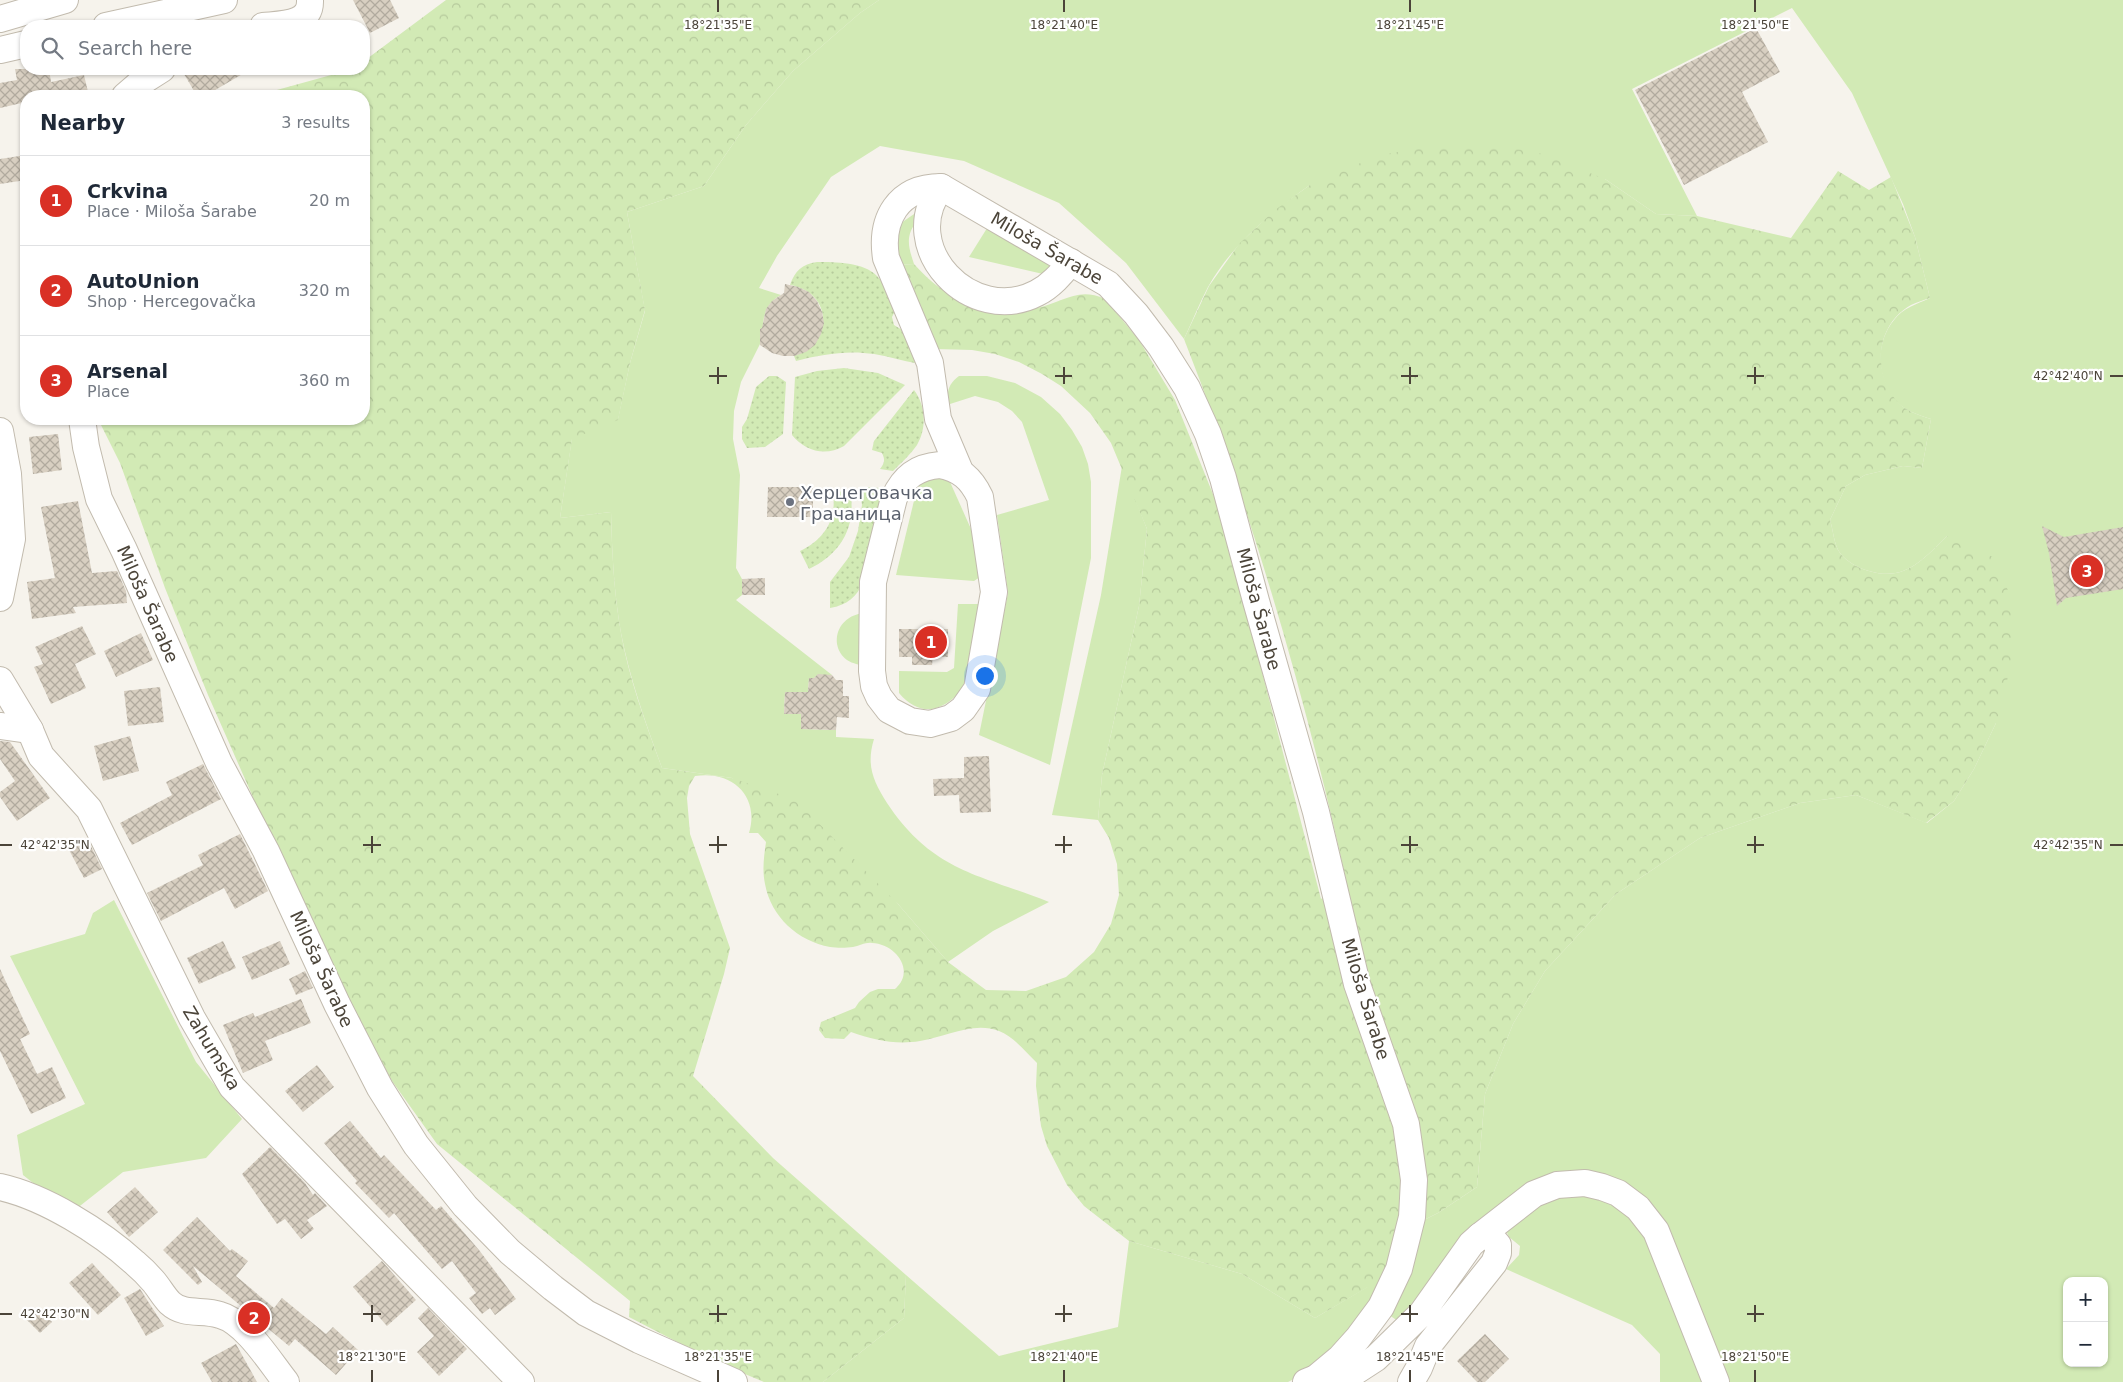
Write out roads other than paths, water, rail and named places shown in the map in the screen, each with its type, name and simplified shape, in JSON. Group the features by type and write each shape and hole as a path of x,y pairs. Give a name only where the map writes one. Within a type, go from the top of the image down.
{"street":[{"path":"0,19 65,0"},
{"path":"133,20 224,0"},
{"path":"299,20 305,16 310,6 310,0"},
{"path":"0,50 20,45"},
{"path":"132,90 153,75"},
{"path":"941,187 933,197 928,221 931,248 943,272 968,293 995,301 1023,298 1047,287 1071,262"},
{"path":"938,419 915,470 900,485 894,498 873,582 872,671 874,686 879,697 889,710 910,722 930,724 951,718 963,709 977,689 994,592 980,497 974,485 960,471 938,419 930,363 886,258 884,238 890,215 906,197 922,189 941,187"},
{"name":"Miloša Šarabe","path":"941,187 1108,284 1136,314 1161,347 1187,388 1208,434 1224,478 1256,601 1316,812 1357,984 1406,1124 1414,1180 1412,1217 1398,1270 1381,1307 1340,1358 1311,1380"},
{"name":"Miloša Šarabe","path":"83,425 86,447 99,499 124,550 219,763 266,851 337,1004 380,1088 416,1145 465,1206 510,1252 586,1313 639,1340 734,1382"},
{"path":"0,431 8,474 12,539 0,598"},
{"path":"915,470 940,465 960,471"},
{"name":"Zahumska","path":"0,680 30,730 41,756 89,808 192,1018 232,1088 521,1382"},
{"path":"0,726 30,730"},
{"path":"1311,1380 1336,1378 1356,1371 1376,1358 1422,1313 1471,1244 1534,1194 1557,1185 1585,1183 1618,1193 1638,1208 1656,1231 1716,1382"},
{"path":"0,1187 37,1199 94,1230 153,1280 170,1303 187,1312 200,1311 222,1315 241,1328 286,1382"},
{"path":"1411,1382 1420,1368 1428,1346 1494,1263 1498,1253 1498,1244 1491,1237 1480,1236"}],"place":[{"name":"Херцеговачка Грачаница","path":"790,502"},
{"name":"Arsenal","path":"2087,571"},
{"name":"Crkvina","path":"931,642"},
{"name":"AutoUnion","path":"254,1318"}]}
